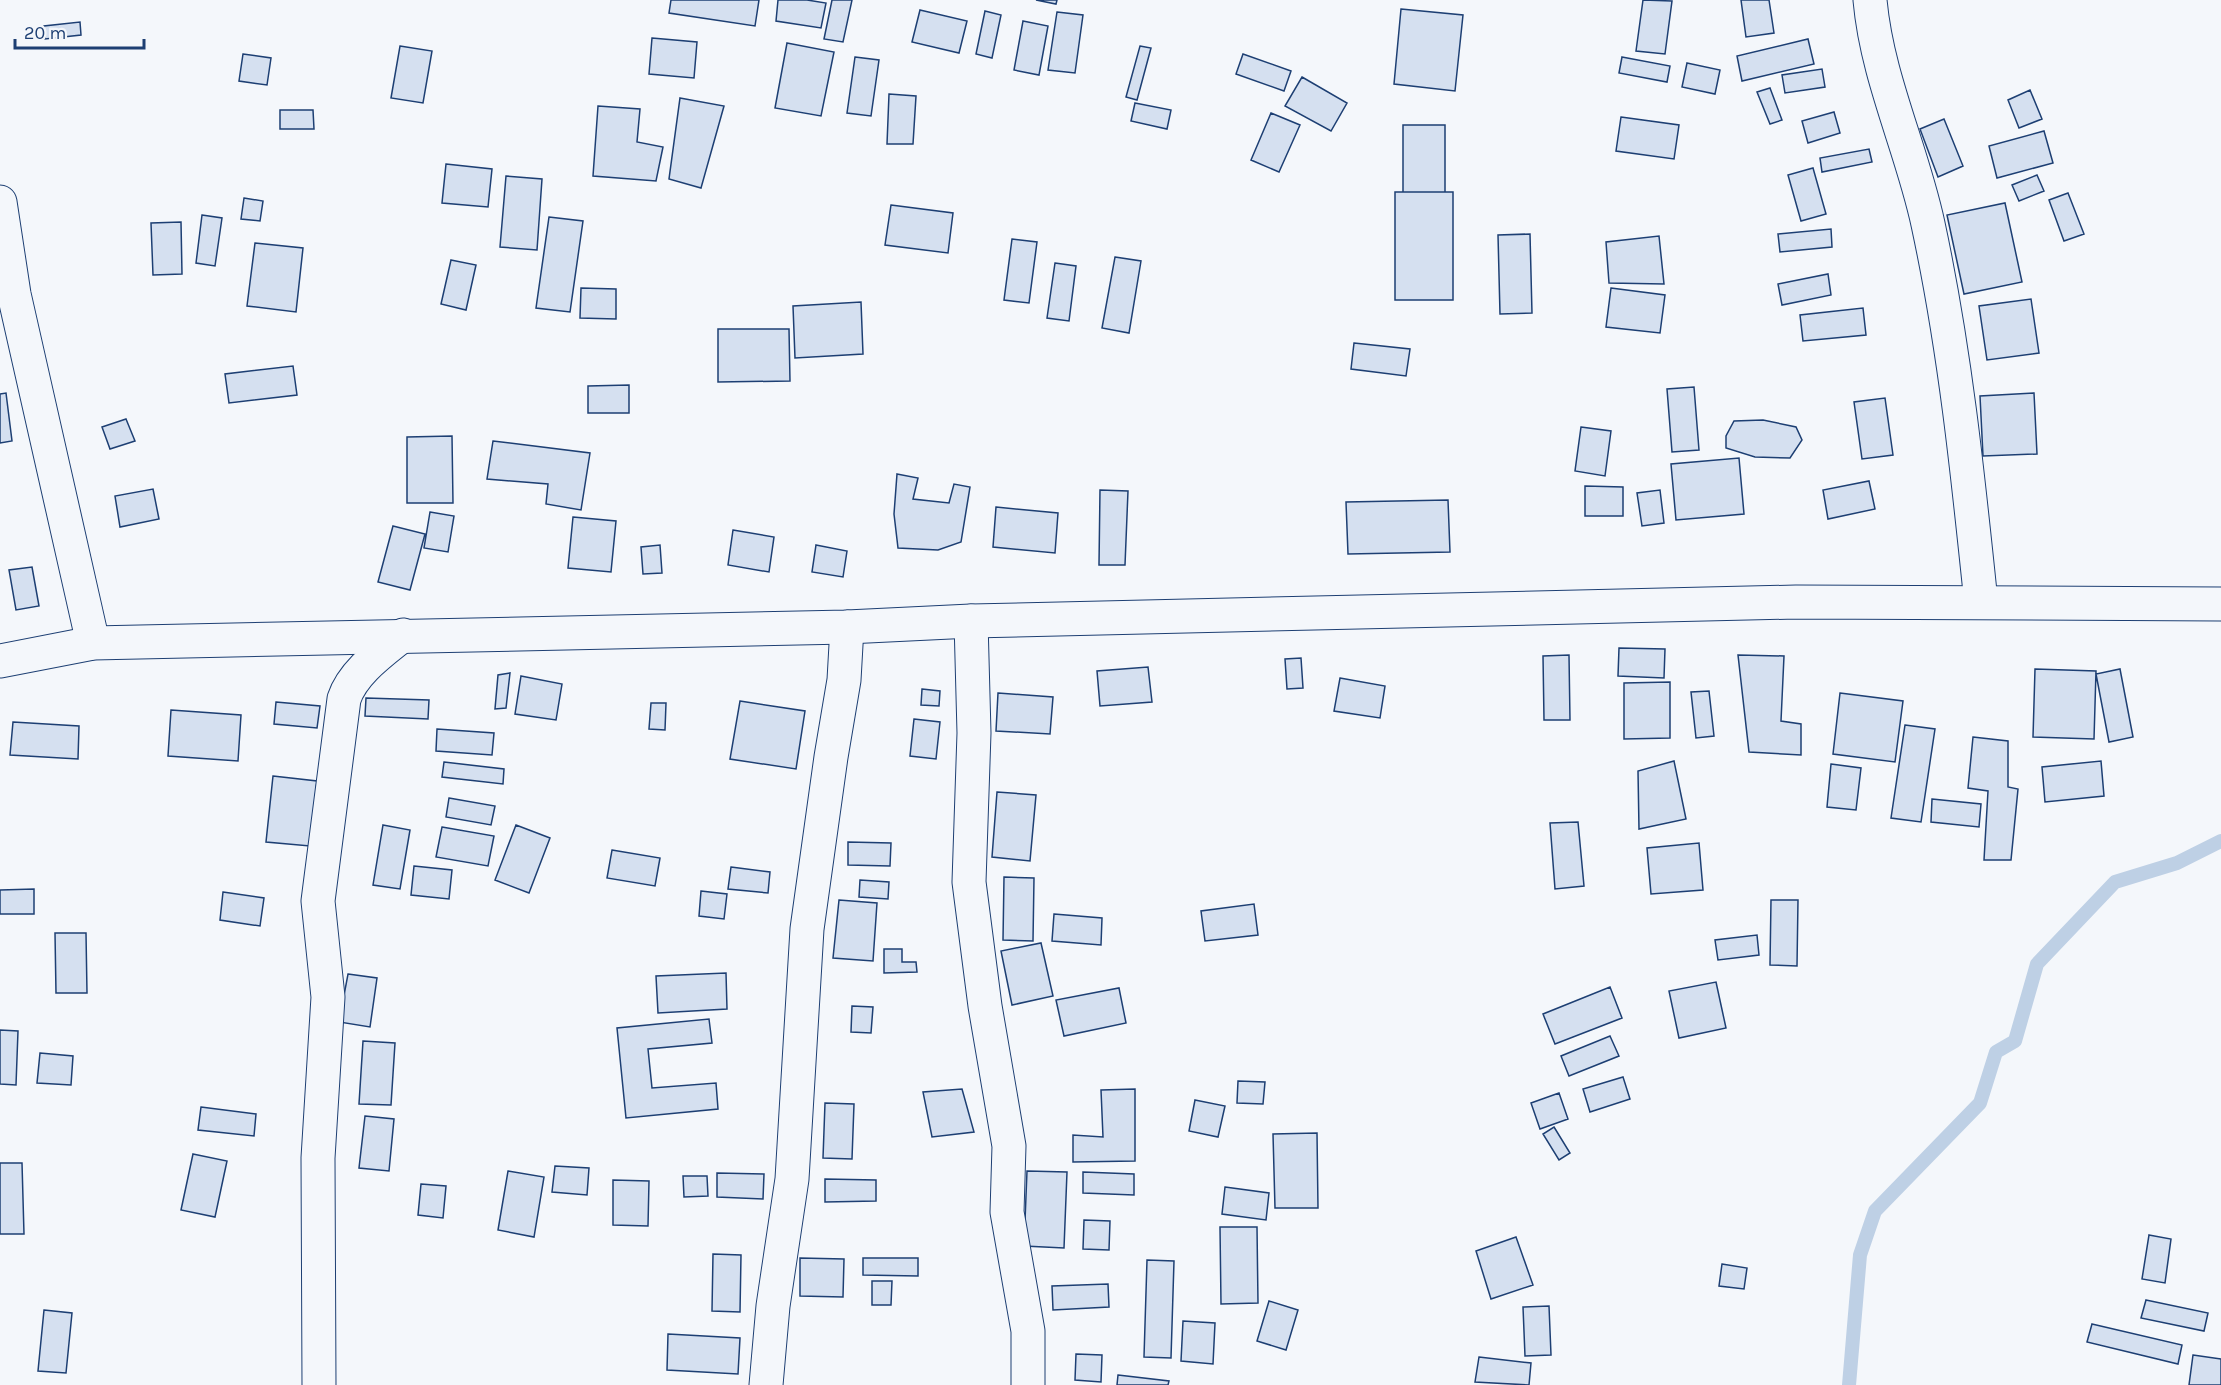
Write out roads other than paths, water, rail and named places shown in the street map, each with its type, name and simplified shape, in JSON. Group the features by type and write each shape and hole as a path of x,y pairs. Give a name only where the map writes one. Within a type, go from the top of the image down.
{"street":[{"path":"1870,0 1872,26 1879,57 1928,222 1953,364 1981,602"},
{"path":"0,202 14,294 93,643"},
{"path":"0,662 93,643 847,627 971,621 1796,602 2221,604"},
{"path":"971,621 974,733 970,903 1009,1146 1007,1212 1028,1330 1028,1385"},
{"path":"766,1385 773,1306 792,1179 807,929 844,680 847,627"},
{"path":"319,1385 318,1158 328,997 318,901 346,692 366,668 403,635"}],"waterway":[{"path":"1849,1385 1860,1255 1875,1211 1980,1103 1996,1052 2015,1041 2037,964 2115,882 2177,863 2221,841"}]}
